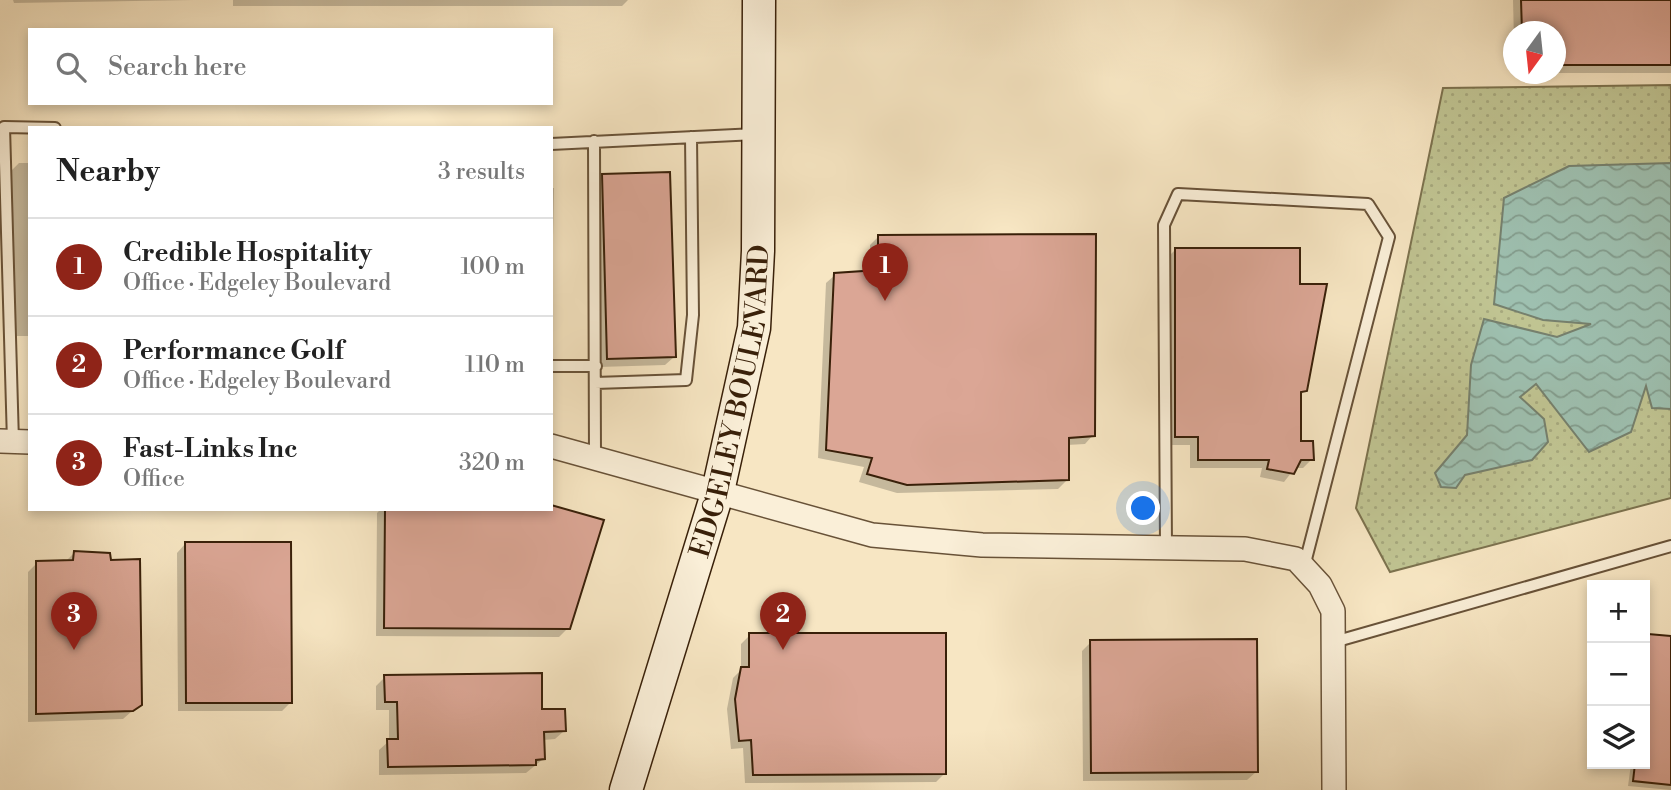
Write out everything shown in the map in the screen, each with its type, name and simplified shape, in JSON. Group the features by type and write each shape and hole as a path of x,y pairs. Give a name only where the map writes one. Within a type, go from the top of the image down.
{"street":[{"name":"EDGELEY BOULEVARD","path":"626,790 718,491 754,328 759,0"},
{"path":"553,447 872,535 982,545 1245,549 1296,559 1320,585 1333,611 1334,790"}],"lane":[{"path":"14,442 4,127 28,127"},
{"path":"553,144 759,134"},
{"path":"596,383 686,380 693,315 691,137"},
{"path":"594,141 596,458"},
{"path":"1166,548 1164,225 1178,194 1368,204 1389,237 1304,567"},
{"path":"553,366 596,366"},
{"path":"1333,642 1671,546"}],"green space":[{"path":"1671,85 1671,498 1390,572 1356,508 1443,88"}],"water":[{"path":"1671,163 1671,409 1652,408 1646,386 1631,432 1589,452 1536,384 1520,397 1544,419 1548,442 1532,460 1465,475 1456,488 1441,487 1435,473 1467,435 1471,365 1484,319 1557,337 1591,324 1543,320 1494,304 1504,198 1569,166"}],"building":[{"path":"1521,0 1671,0 1671,65 1566,65 1566,21 1522,21"},
{"path":"670,172 676,357 607,359 602,174"},
{"path":"1096,234 1095,436 1069,438 1069,480 907,485 867,474 872,458 826,450 834,273 878,270 878,235"},
{"path":"1175,248 1300,248 1300,284 1327,284 1307,391 1301,392 1301,441 1313,441 1314,460 1301,460 1294,474 1267,469 1269,460 1198,460 1198,437 1175,437"},
{"path":"553,506 604,520 570,629 384,628 385,511 553,511"},
{"path":"185,542 291,542 292,703 186,703"},
{"path":"74,551 110,553 111,560 140,559 142,705 133,711 36,714 36,561 73,560"},
{"path":"749,633 946,633 946,774 753,775 751,740 739,741 735,699 741,667 749,667"},
{"path":"1650,634 1671,636 1671,785 1633,781 1634,769 1650,769"},
{"path":"1257,639 1258,772 1091,773 1090,640"},
{"path":"542,673 542,709 565,709 566,731 544,732 545,759 536,760 536,765 388,767 387,739 398,739 397,702 385,702 384,675"}],"place":[{"name":"Credible Hospitality","path":"885,301"},
{"name":"Fast-Links Inc","path":"74,650"},
{"name":"Performance Golf","path":"783,650"}]}
